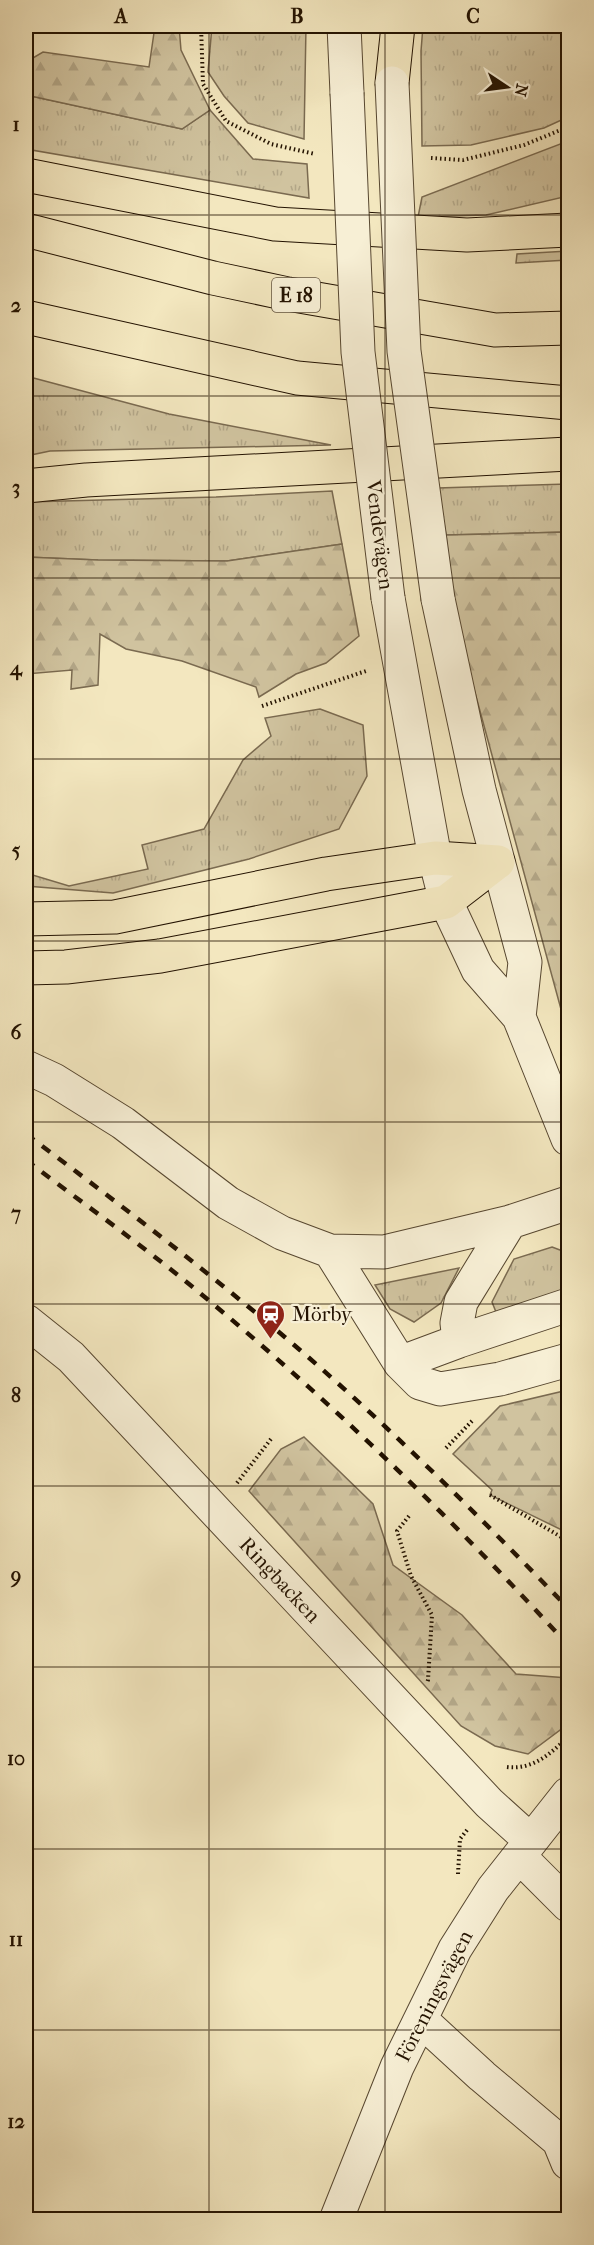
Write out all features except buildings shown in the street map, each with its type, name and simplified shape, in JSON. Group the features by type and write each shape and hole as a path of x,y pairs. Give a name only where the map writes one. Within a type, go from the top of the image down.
{"highway":[{"path":"392,83 398,26"},
{"path":"26,175 275,224 467,235 568,230"},
{"name":"E 18","path":"26,230 213,278 288,294 495,330 568,328"},
{"path":"26,316 297,378 568,403"},
{"path":"26,486 86,480 568,454"},
{"path":"26,919 116,917 326,874 435,858 498,862"},
{"path":"26,968 66,968 160,956 446,902 498,862"}],"street":[{"name":"Vendevägen","path":"345,26 357,352 388,598 435,858 446,902 478,970 519,1017 568,1139"},
{"name":"Vendevägen","path":"392,26 392,83 404,351 438,599 479,790 525,962 519,1017"},
{"path":"26,1067 54,1080 123,1123 228,1203 282,1233 330,1251 384,1252 510,1222 568,1203"},
{"path":"459,1341 457,1323 460,1302 510,1222"},
{"path":"330,1251 400,1363 420,1383 440,1389 500,1379 568,1360"},
{"path":"400,1363 568,1305"},
{"name":"Ringbacken","path":"26,1322 71,1357 489,1803 568,1905"},
{"name":"Föreningsvägen","path":"336,2220 397,2067 455,1949 493,1889 568,1794"},
{"path":"421,2020 482,2076 559,2141 568,2163"}],"path":[{"path":"261,706 399,660"},
{"path":"232,1489 271,1439"},
{"path":"490,1495 568,1541"},
{"path":"409,1516 397,1531 411,1576 432,1615 428,1680 424,1687"},
{"path":"547,1757 568,1737"}],"green space":[{"path":"155,26 179,26 181,50 210,110 182,129 26,95 26,62 43,52 149,67"},
{"path":"212,26 306,26 304,139 248,123 224,96 208,72"},
{"path":"423,26 568,26 568,117 544,128 471,145 422,146"},
{"path":"26,95 182,129 210,110 253,159 307,164 309,198 26,149"},
{"path":"568,141 568,196 486,215 418,217 422,197"},
{"path":"568,251 568,260 516,263 517,254"},
{"path":"26,376 169,414 331,445 50,451 26,456"},
{"path":"568,484 568,532 446,535 438,488"},
{"path":"332,491 342,544 227,561 26,557 26,502 216,497"},
{"path":"568,532 568,1035 455,619 446,535"},
{"path":"342,544 359,636 326,663 296,674 259,697 256,687 182,661 126,649 100,634 98,685 71,689 72,670 26,674 26,557 227,561"},
{"path":"320,709 363,725 367,776 339,829 249,859 113,893 26,886 26,873 69,886 148,869 142,845 204,829 243,760 271,736 265,718"},
{"path":"552,1247 568,1253 568,1294 496,1312 492,1302 514,1259"},
{"path":"459,1268 441,1303 414,1322 390,1309 375,1285"},
{"path":"568,1390 568,1533 490,1495 492,1490 453,1454 500,1406"},
{"path":"304,1437 373,1504 393,1565 462,1615 516,1674 568,1678 568,1724 528,1754 495,1746 461,1726 249,1491 281,1449"}],"railway":[{"path":"26,1134 195,1263 329,1375 434,1473 568,1608"},
{"path":"26,1160 169,1268 289,1369 432,1503 568,1645"}],"place":[{"name":"Mörby","path":"271,1340"}]}
